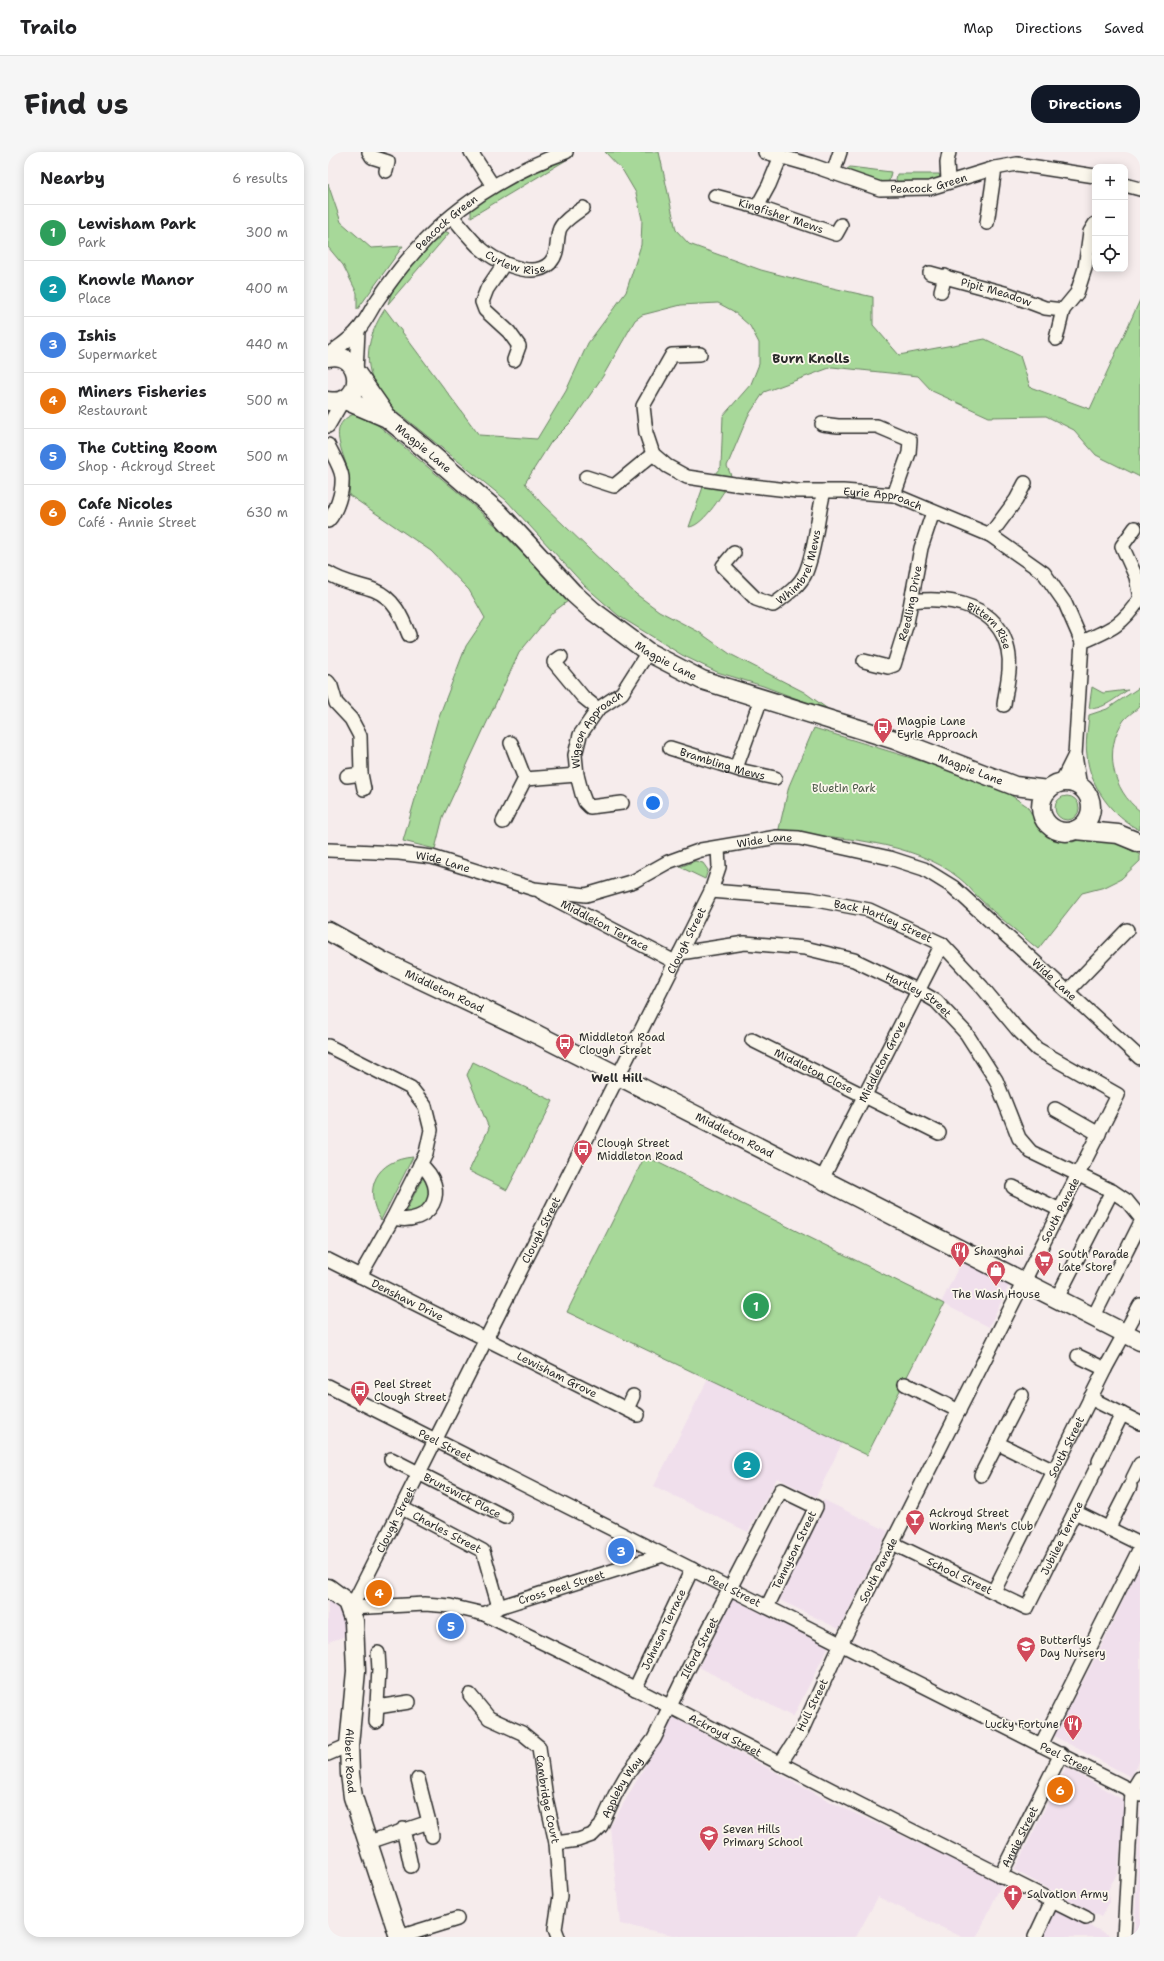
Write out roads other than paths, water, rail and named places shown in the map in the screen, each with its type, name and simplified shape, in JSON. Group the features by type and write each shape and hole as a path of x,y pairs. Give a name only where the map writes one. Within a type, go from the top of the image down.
{"street":[{"path":"370,152 372,157 388,162 386,171"},
{"path":"471,152 494,186"},
{"name":"Peacock Green","path":"328,356 358,330 378,299 411,255 452,216 472,200 494,186 540,162 566,152"},
{"name":"Peacock Green","path":"765,152 880,189 930,188 948,181 995,168 1017,164 1092,176"},
{"path":"833,173 840,152"},
{"path":"948,181 946,162 949,152"},
{"path":"757,207 769,185 781,156"},
{"path":"987,223 995,168"},
{"path":"1128,186 1140,189"},
{"name":"Kingfisher Mews","path":"715,196 757,207 836,234 841,225"},
{"name":"Curlew Rise","path":"452,216 479,247 504,264 525,269 540,269 549,263 556,254 559,230 572,216 583,208"},
{"path":"1056,339 1063,310 1077,292 1085,268 1090,232 1092,229"},
{"path":"504,264 487,289 482,302 485,310 509,332 519,346 514,360"},
{"name":"Pipit Meadow","path":"930,272 1008,294 1045,308 1063,310"},
{"path":"941,291 945,276"},
{"path":"328,426 339,400 355,389 358,330"},
{"path":"586,477 616,488 653,454 646,433 643,406 672,355 700,354"},
{"name":"Magpie Lane","path":"328,356 343,358 350,362 387,418 463,480 499,513 573,593 593,611 648,652 702,680 761,700 815,714 895,740 1015,786 1054,786"},
{"name":"Magpie Lane","path":"339,400 387,418"},
{"path":"822,424 838,426 877,426 913,437 894,495"},
{"path":"328,445 342,476 341,491 333,515 328,521"},
{"name":"Eyrie Approach","path":"653,454 667,466 687,476 734,484 797,490 894,495 990,535 1044,573 1065,603 1082,642 1075,756 1080,787"},
{"path":"990,535 1016,500 1025,483"},
{"name":"Whimbrel Mews","path":"734,553 723,566 756,599 773,605 790,593 806,573 824,491"},
{"name":"Reedling Drive","path":"864,661 888,667 894,665 912,601 921,548 933,512"},
{"path":"1082,642 1113,629 1131,612 1140,598 1136,577 1122,546 1135,528"},
{"path":"328,573 347,583 375,590 385,596 401,615 410,635"},
{"name":"Bittern Rise","path":"912,601 926,599 963,603 979,610 993,621 1002,633 1008,650 1010,667 1004,705"},
{"name":"Wigeon Approach","path":"622,802 590,807 585,802 577,775 575,755 580,735 598,709 622,693 648,652"},
{"path":"561,657 554,662 583,697 598,709"},
{"path":"328,682 331,686 332,706 351,720 360,736 361,774 364,789"},
{"path":"736,768 761,700"},
{"path":"503,822 525,779 511,743"},
{"name":"Brambling Mews","path":"670,748 775,778"},
{"name":"Eyrie Approach","path":"1054,786 1075,756"},
{"path":"347,776 361,774"},
{"path":"525,779 577,775"},
{"path":"1118,834 1091,804 1088,795 1080,787 1070,782 1054,786 1042,800 1041,812 1045,823 1054,830 1065,833 1076,830 1118,834 1140,843"},
{"name":"Magpie Lane","path":"1015,786 1041,812"},
{"path":"1076,830 1088,820 1091,804"},
{"name":"Wide Lane","path":"328,850 399,853 432,857 534,889 586,895 634,881 668,862 701,850 777,837 799,838 890,858 924,869 953,887 1140,1058"},
{"name":"Clough Street","path":"351,1608 436,1441 710,891 719,867 718,848"},
{"name":"Middleton Terrace","path":"534,889 579,913 677,958"},
{"name":"Back Hartley Street","path":"710,891 811,898 869,910 942,944 982,987 1017,1029 1037,1049 1118,1095"},
{"path":"1068,991 1126,930"},
{"name":"Middleton Road","path":"328,931 384,962 538,1035 1024,1282 1056,1300 1132,1337"},
{"name":"Hartley Street","path":"677,958 745,943 806,948 854,960 919,991 936,1001 966,1033 996,1080 1019,1138 1031,1152 1112,1191 1127,1201 1140,1217"},
{"name":"Middleton Grove","path":"822,1179 866,1096 942,944"},
{"name":"Middleton Close","path":"752,1040 939,1133"},
{"path":"328,1046 411,1088 425,1106 431,1130 426,1153 393,1218 360,1276"},
{"name":"South Parade","path":"841,1644 1118,1095"},
{"path":"1055,1109 1099,1134"},
{"path":"393,1218 405,1220 415,1219 424,1214 431,1207 435,1198 436,1187 432,1177 420,1164"},
{"path":"1014,1187 1060,1210"},
{"path":"1056,1300 1112,1191"},
{"path":"1093,1318 1140,1224"},
{"name":"Denshaw Drive","path":"328,1260 486,1340"},
{"name":"South Street","path":"994,1591 1105,1369 1132,1337 1140,1305"},
{"name":"Lewisham Grove","path":"486,1340 633,1412 634,1396"},
{"path":"1078,1356 1105,1369"},
{"path":"905,1384 959,1411"},
{"name":"Peel Street","path":"328,1386 1136,1793"},
{"path":"981,1475 1022,1395"},
{"path":"1090,1398 1140,1424"},
{"name":"Jubilee Terrace","path":"1027,1608 1122,1414"},
{"path":"997,1443 1054,1471"},
{"name":"Brunswick Place","path":"391,1459 505,1517"},
{"path":"1108,1528 1140,1464"},
{"name":"Ilford Street","path":"670,1707 729,1588 781,1490"},
{"name":"Tennyson Street","path":"767,1607 816,1507 781,1490"},
{"name":"Charles Street","path":"402,1508 483,1551 499,1607"},
{"path":"1075,1512 1140,1544"},
{"name":"School Street","path":"892,1543 1027,1608"},
{"path":"1041,1745 1140,1548"},
{"name":"Cross Peel Street","path":"484,1614 499,1607 663,1555"},
{"name":"Johnson Terrace","path":"635,1689 692,1570"},
{"path":"328,1588 347,1602 351,1608"},
{"name":"Ackroyd Street","path":"351,1608 425,1604 450,1606 484,1614 635,1689 1000,1876 1086,1918"},
{"name":"Albert Road","path":"351,1608 354,1621 356,1671 349,1745 350,1774 353,1797 399,1937"},
{"name":"Hull Street","path":"780,1764 802,1730 841,1644"},
{"path":"376,1722 379,1669 378,1653"},
{"path":"356,1671 379,1669"},
{"name":"Cambridge Court","path":"470,1695 489,1718 522,1733 539,1747 546,1798 556,1843 560,1896 555,1929 558,1937"},
{"path":"376,1707 410,1702"},
{"name":"Appleby Way","path":"556,1843 578,1840 592,1835 602,1826 615,1795 626,1776 654,1739 670,1707"},
{"path":"328,1754 349,1745"},
{"name":"Annie Street","path":"1000,1876 1061,1754"},
{"path":"1125,1937 1136,1793 1140,1778"},
{"path":"418,1779 432,1836"},
{"path":"369,1842 403,1829 429,1822"},
{"path":"403,1829 412,1866"},
{"path":"1035,1937 1052,1901"},
{"path":"399,1937 457,1919"}],"place":[{"name":"Magpie Lane Eyrie Approach","path":"883,744"},
{"name":"Middleton Road Clough Street","path":"565,1060"},
{"name":"Clough Street Middleton Road","path":"583,1166"},
{"name":"Shanghai","path":"960,1268"},
{"name":"South Parade Late Store","path":"1044,1277"},
{"name":"The Wash House","path":"996,1287"},
{"name":"Lewisham Park","path":"756,1306"},
{"name":"Peel Street Clough Street","path":"360,1407"},
{"name":"Knowle Manor","path":"747,1465"},
{"name":"Ackroyd Street Working Men's Club","path":"915,1536"},
{"name":"Ishis","path":"621,1551"},
{"name":"Miners Fisheries","path":"379,1593"},
{"name":"The Cutting Room","path":"451,1626"},
{"name":"Butterflys Day Nursery","path":"1026,1663"},
{"name":"Lucky Fortune","path":"1073,1741"},
{"name":"Cafe Nicoles","path":"1060,1790"},
{"name":"Seven Hills Primary School","path":"709,1852"},
{"name":"Salvation Army","path":"1013,1911"}],"district":[{"name":"Burn Knolls","path":"811,358"},
{"name":"Well Hill","path":"617,1078"}],"park label":[{"name":"Bluetin Park","path":"844,788"}]}
